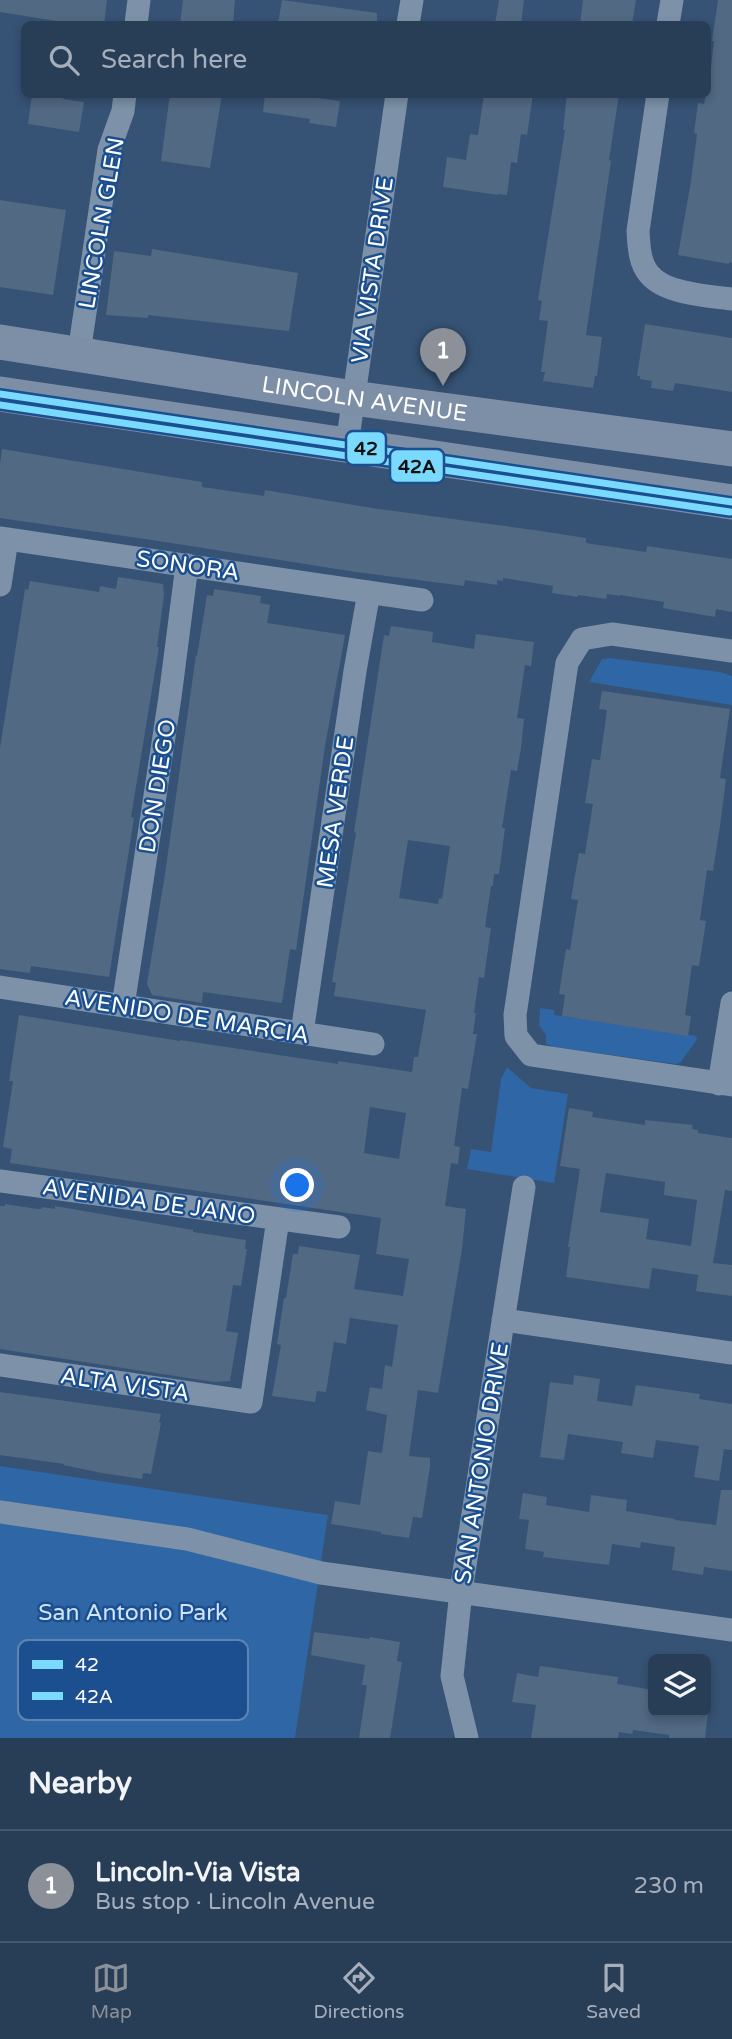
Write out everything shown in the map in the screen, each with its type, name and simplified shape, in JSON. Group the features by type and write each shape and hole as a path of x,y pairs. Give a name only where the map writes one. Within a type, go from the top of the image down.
{"main road":[{"name":"LINCOLN AVENUE","path":"0,342 353,398 732,449"},
{"path":"0,394 729,501"}],"street":[{"path":"136,21 139,0"},
{"path":"408,21 412,0"},
{"path":"668,21 672,0"},
{"name":"LINCOLN GLEN","path":"79,353 109,150 123,111 125,98"},
{"name":"VIA VISTA DRIVE","path":"346,445 396,98"},
{"path":"657,98 638,231 640,254 649,274 662,284 684,292 732,299"},
{"path":"0,584 4,539"},
{"name":"SONORA","path":"4,539 422,600"},
{"name":"DON DIEGO","path":"123,1006 170,697 187,565"},
{"name":"MESA VERDE","path":"302,1033 369,592"},
{"path":"732,651 612,634 582,639 567,663 515,1015 516,1036 531,1055 726,1084 732,1003"},
{"name":"AVENIDO DE MARCIA","path":"0,987 373,1044"},
{"name":"AVENIDA DE JANO","path":"0,1181 339,1227"},
{"name":"SAN ANTONIO DRIVE","path":"467,1738 452,1676 461,1591 524,1187"},
{"name":"ALTA VISTA","path":"0,1365 251,1402 278,1219"},
{"path":"503,1320 732,1353"},
{"path":"0,1511 187,1539 321,1573 732,1630"}],"green space":[{"path":"602,659 720,672 732,676 732,705 589,682"},
{"path":"540,1008 554,1010 554,1015 697,1036 680,1063 675,1064 554,1047 546,1044 546,1035 539,1025"},
{"path":"507,1067 531,1088 568,1094 554,1183 467,1169 471,1149 491,1152 501,1079"},
{"name":"San Antonio Park","path":"0,1466 328,1515 295,1738 0,1738"}],"building":[{"path":"0,0 107,0 104,21 56,21 0,12"},
{"path":"183,0 235,0 233,21 180,21"},
{"path":"282,0 377,13 377,21 278,21"},
{"path":"499,0 524,0 521,21 496,21"},
{"path":"583,0 636,0 632,21 580,21"},
{"path":"718,0 732,0 732,263 729,264 678,255 691,181 698,103 704,104 705,98 711,98 712,41"},
{"path":"31,98 63,98 84,102 79,132 28,124"},
{"path":"169,98 221,98 210,168 161,161"},
{"path":"265,98 318,98 340,101 336,127 309,123 310,119 263,112"},
{"path":"483,98 532,98 527,135 521,134 517,163 511,162 507,195 443,187 447,157 466,160 470,134 478,135"},
{"path":"567,98 618,98 586,335 602,337 593,388 543,381 545,372 541,372 548,321 539,320 542,301 538,300"},
{"path":"0,200 66,210 53,295 0,287"},
{"path":"152,249 298,273 289,331 148,315 148,318 106,315 114,251 151,256"},
{"path":"645,324 732,338 732,392 675,383 673,391 651,388 652,381 637,376"},
{"path":"2,449 202,482 202,487 264,496 265,490 586,538 586,543 646,552 647,546 732,559 732,612 716,609 715,617 663,608 664,602 620,595 607,594 606,599 578,597 552,593 553,586 503,578 503,581 497,580 497,585 465,580 464,586 0,518"},
{"path":"118,577 163,584 164,595 159,647 131,817 134,818 109,977 31,966 30,973 0,969 0,748 25,589 28,590 30,581 99,592 100,586 116,589"},
{"path":"214,589 261,596 260,603 270,605 267,623 345,635 325,746 296,950 290,949 282,1003 203,992 202,1003 152,995 147,984 196,655 207,595 213,596"},
{"path":"391,626 433,632 432,642 474,649 476,634 534,642 531,666 525,665 517,718 524,719 521,748 517,771 511,770 502,828 505,828 499,874 494,874 485,927 491,928 484,978 479,977 473,1034 477,1034 468,1089 462,1088 454,1146 460,1147 458,1164 451,1163 445,1206 466,1209 462,1249 438,1393 418,1390 409,1456 430,1458 430,1467 422,1518 413,1517 409,1538 331,1524 335,1501 360,1505 368,1451 382,1453 387,1415 366,1410 370,1387 382,1389 385,1365 392,1367 398,1325 350,1318 346,1344 334,1342 326,1392 317,1391 315,1402 272,1396 281,1345 277,1344 284,1298 293,1254 298,1254 299,1246 360,1255 354,1289 403,1296 409,1259 376,1254 381,1218 10,1163 12,1149 3,1147 19,1015 338,1064 338,1061 412,1072 414,1057 418,1057 426,1010 334,996 336,983 332,982 384,635 389,636","holes":["408,840 450,846 442,899 439,898 438,904 399,898","370,1107 406,1113 399,1159 364,1153"]},
{"path":"602,691 730,709 720,778 726,779 720,826 713,871 707,870 700,920 706,921 699,966 692,965 685,1015 691,1016 688,1036 562,1016 565,995 559,994 578,900 571,899 579,853 585,854 593,804 585,803 592,759 600,760 607,710 599,709"},
{"path":"569,1108 593,1112 592,1117 645,1125 645,1120 693,1125 692,1129 698,1130 698,1133 732,1138 732,1191 725,1190 713,1263 732,1265 732,1296 696,1291 698,1275 652,1268 649,1289 566,1277 580,1169 560,1166","holes":["606,1173 665,1182 664,1195 697,1200 691,1246 646,1239 649,1219 600,1212"]},
{"path":"5,1204 38,1209 55,1209 55,1206 246,1240 241,1286 233,1285 226,1331 238,1333 230,1381 214,1382 0,1349 0,1206"},
{"path":"574,1375 600,1379 597,1401 632,1406 636,1385 700,1394 699,1399 732,1404 732,1450 724,1449 719,1481 694,1477 699,1446 656,1440 653,1458 621,1453 623,1442 568,1434 564,1460 540,1457 550,1382 573,1385"},
{"path":"0,1392 161,1414 151,1474 143,1473 142,1479 0,1455"},
{"path":"721,1490 732,1490 732,1571 704,1567 703,1575 672,1570 675,1547 641,1542 640,1548 612,1544 609,1565 543,1557 544,1552 525,1549 529,1520 519,1519 523,1493 547,1497 546,1505 589,1512 591,1495 627,1500 626,1511 716,1525"},
{"path":"314,1632 400,1642 397,1661 402,1662 390,1738 359,1738 367,1685 362,1685 365,1665 311,1655"},
{"path":"540,1666 618,1677 617,1684 648,1689 648,1717 708,1717 705,1738 669,1738 669,1735 633,1730 632,1734 619,1732 618,1738 531,1738 536,1705 512,1702 517,1673 538,1677"}],"transit line":[{"name":"42","path":"0,394 732,502"},
{"name":"42A","path":"0,405 730,512"}],"place":[{"name":"Lincoln-Via Vista","path":"443,386"}]}
